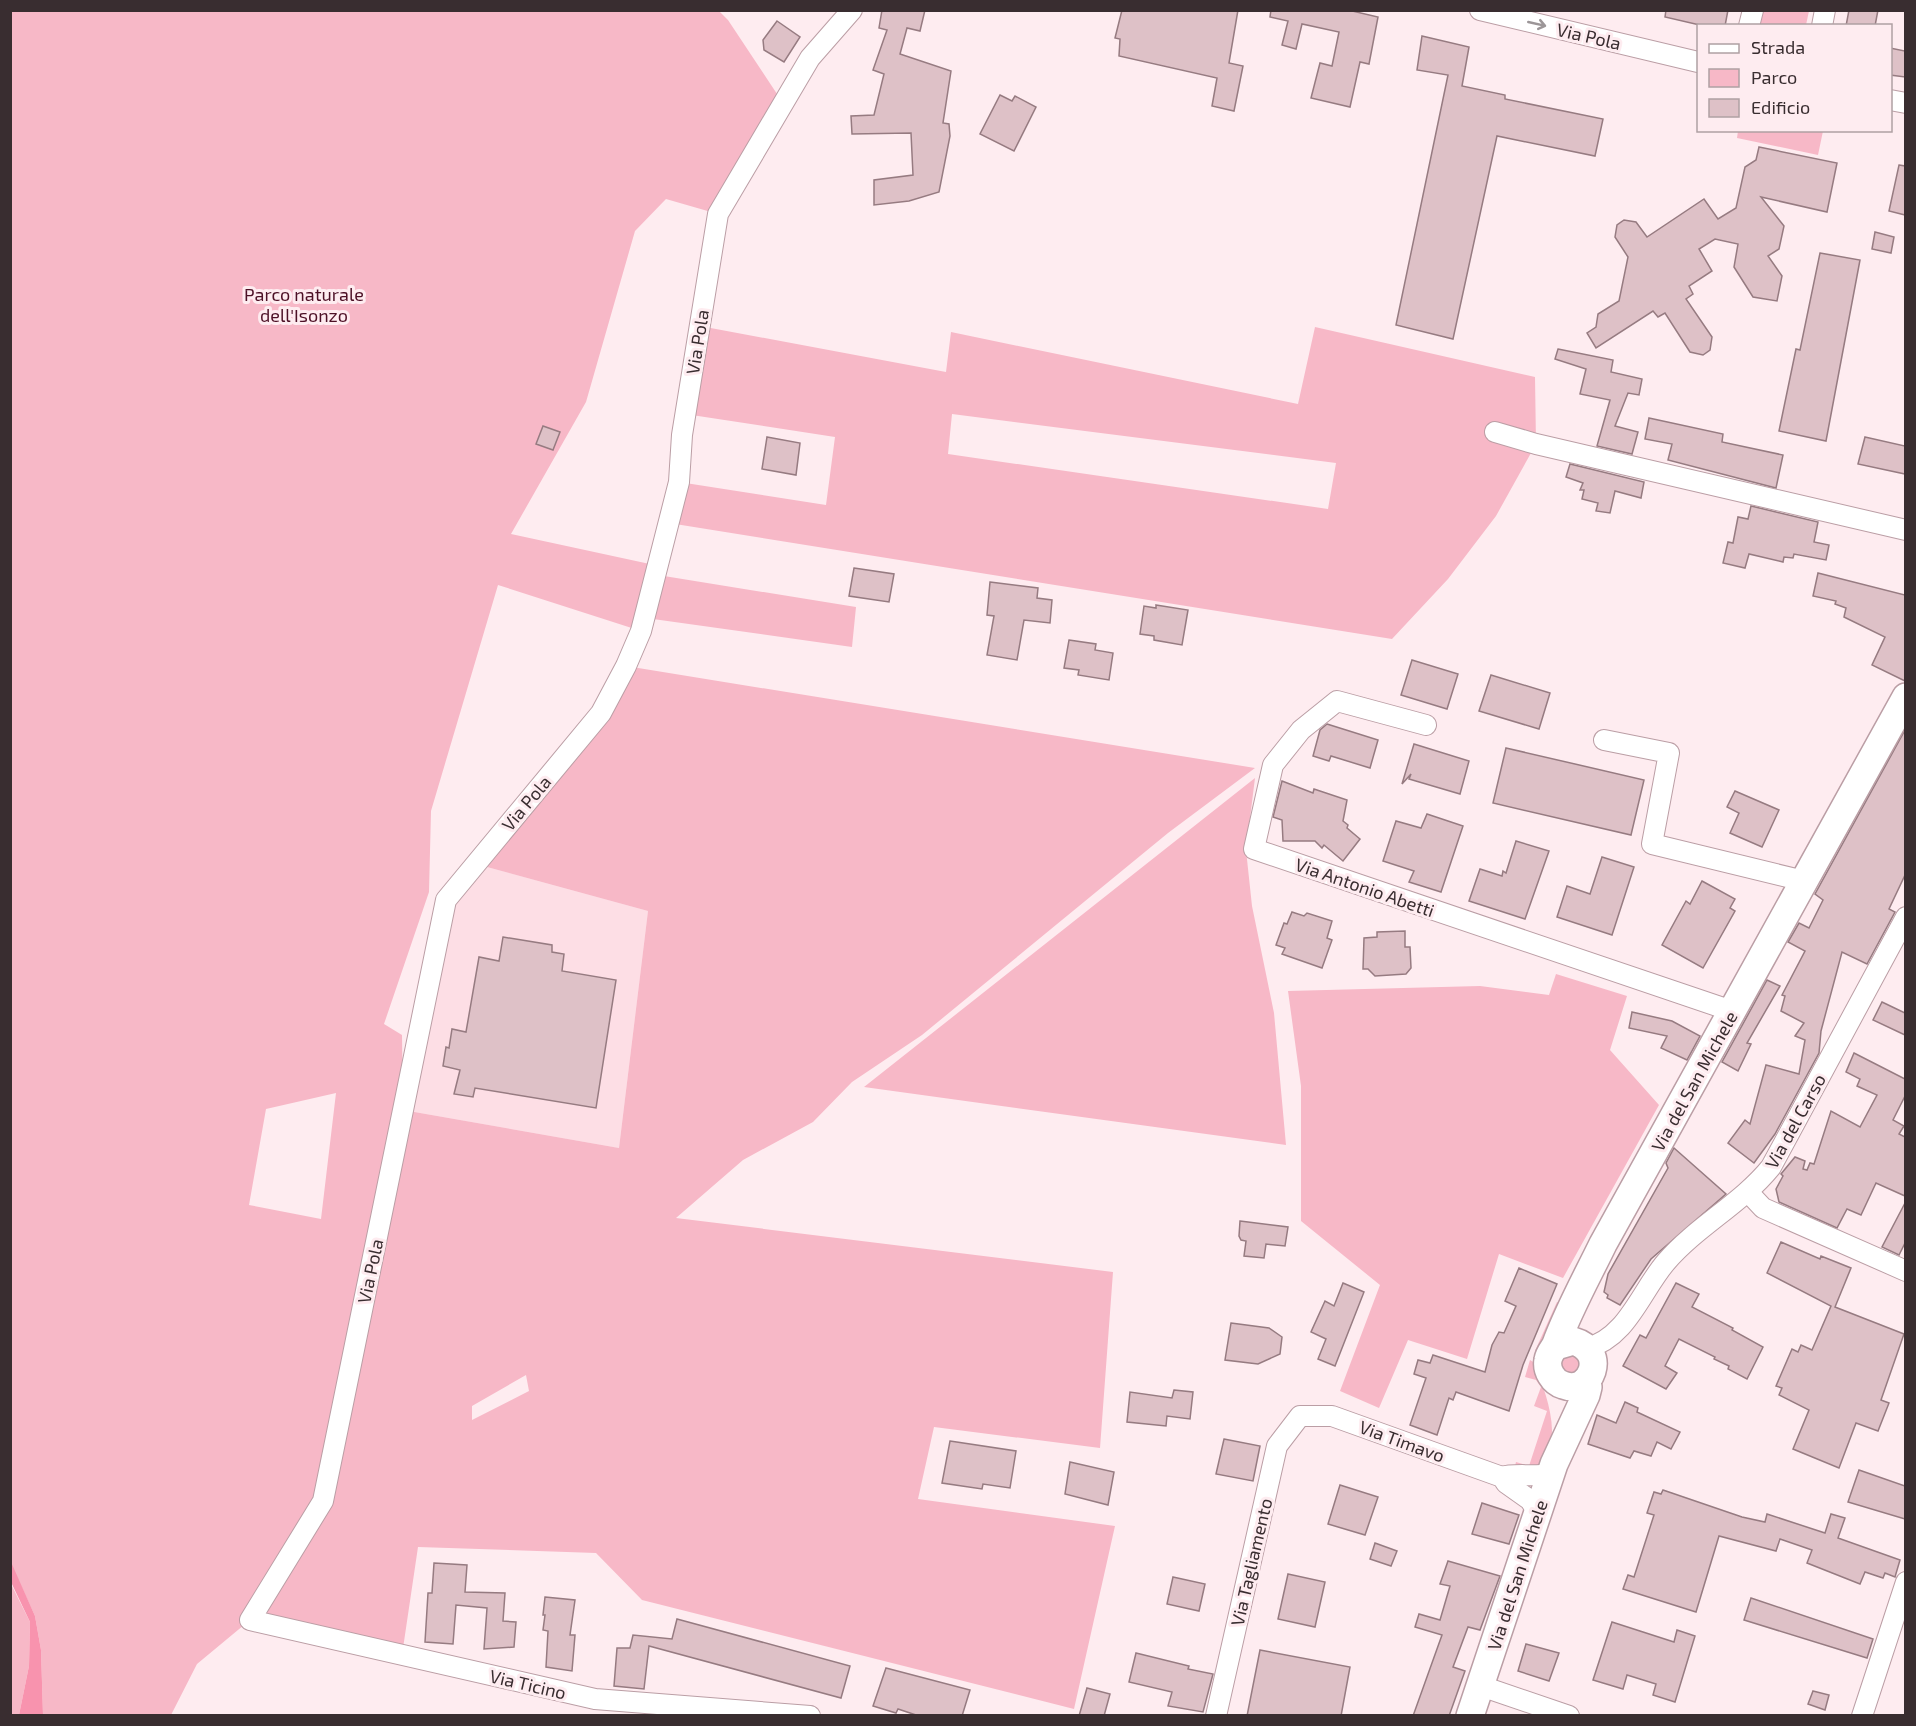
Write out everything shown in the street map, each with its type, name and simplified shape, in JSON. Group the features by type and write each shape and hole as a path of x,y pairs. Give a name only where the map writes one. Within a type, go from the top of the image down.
{"main road":[{"name":"Via del San Michele","path":"1470,1716 1552,1469 1586,1395 1588,1387 1581,1358 1586,1281 1603,1244 1905,697"},
{"name":"Via del San Michele","path":"1552,1469 1559,1418 1555,1381 1548,1367 1548,1360 1581,1358"}],"street":[{"name":"Via Pola","path":"250,1620 323,1502 446,900 601,713 626,666 641,631 679,482 682,435 718,214 810,58 852,10"},
{"name":"Via Pola","path":"1480,10 1697,62"},
{"path":"1495,432 1536,444 1905,530"},
{"name":"Via Antonio Abetti","path":"1426,725 1337,700 1301,730 1273,765 1254,849 1732,1011"},
{"path":"1604,740 1669,753 1653,844 1804,881"},
{"name":"Via del Carso","path":"1581,1358 1606,1361 1618,1341 1624,1322 1665,1264 1685,1241 1748,1192 1771,1167 1905,917"},
{"path":"1748,1192 1763,1208 1905,1270"},
{"name":"Via Timavo","path":"1300,1416 1332,1416 1502,1477 1506,1483 1530,1500 1538,1513"},
{"name":"Via Tagliamento","path":"1216,1716 1277,1446 1300,1416"},
{"name":"Via Timavo","path":"1502,1477 1510,1474 1534,1477 1552,1469"},
{"path":"1862,1716 1905,1582"},
{"name":"Via Ticino","path":"250,1620 595,1699 810,1716"},
{"path":"1481,1686 1569,1716"}],"shaded area":[{"path":"476,864 648,911 619,1148 403,1110 446,900"},
{"path":"11,1562 35,1616 41,1650 43,1715 19,1715 29,1666 30,1622 11,1582"}],"green space":[{"name":"Parco naturale dell'Isonzo","path":"10,11 719,11 728,20 783,103 718,214 666,199 635,231 586,402 511,534 659,566 641,631 498,585 431,811 429,892 384,1024 402,1035 403,1110 619,1148 648,911 476,864 626,666 1255,768 1168,833 922,1035 852,1082 813,1122 743,1160 676,1218 1113,1272 1100,1448 934,1427 918,1499 1115,1526 1074,1709 642,1600 596,1553 418,1547 402,1655 250,1620 197,1664 171,1715 43,1715 41,1650 35,1616 10,1562","holes":["336,1093 321,1219 249,1205 266,1109","526,1375 529,1391 472,1420 472,1406"]},
{"path":"1760,11 1809,11 1806,24 1757,24"},
{"path":"1738,132 1823,132 1818,155 1737,138"},
{"path":"700,326 946,372 951,332 1298,404 1315,327 1535,377 1536,444 1496,516 1448,579 1392,639 669,523 679,482 826,505 835,437 685,414","holes":["952,414 1336,463 1328,509 948,454"]},
{"path":"664,576 856,607 852,647 653,619"},
{"path":"1255,778 1246,850 1252,906 1274,1013 1286,1145 864,1087"},
{"path":"1556,974 1627,996 1610,1050 1659,1105 1563,1278 1499,1254 1467,1359 1408,1340 1379,1408 1340,1391 1380,1285 1301,1221 1301,1086 1288,991 1480,986 1549,995"},
{"path":"1557,1302 1564,1305 1540,1348 1535,1351"},
{"path":"1571,1352 1581,1361 1579,1370 1570,1375 1562,1370 1560,1361"},
{"path":"1530,1360 1535,1363 1551,1416 1551,1444 1538,1468 1515,1466 1516,1462 1529,1466 1547,1411 1534,1406 1541,1387 1536,1380 1525,1377"},
{"path":"10,1582 30,1622 29,1666 19,1715 11,1715"}],"building":[{"path":"882,10 925,10 920,31 907,28 900,54 951,71 943,123 949,124 950,136 939,192 909,201 874,205 874,180 913,175 911,133 852,134 851,116 874,115 884,74 873,70 887,30 879,28"},
{"path":"1122,10 1238,10 1229,63 1243,66 1234,111 1212,106 1217,78 1119,56 1120,39 1115,38"},
{"path":"1271,10 1348,10 1378,17 1369,64 1360,62 1350,107 1311,98 1320,63 1332,66 1339,32 1302,24 1296,49 1282,45 1288,21 1270,17"},
{"path":"1666,10 1728,10 1725,24 1697,24 1665,17"},
{"path":"1849,10 1878,10 1875,24 1846,24"},
{"path":"777,21 800,37 784,62 764,50 763,40"},
{"path":"1422,36 1469,47 1462,86 1505,95 1505,99 1603,119 1595,156 1497,136 1453,339 1396,325 1448,75 1417,70"},
{"path":"1892,48 1905,51 1905,77 1892,75"},
{"path":"1000,95 1012,101 1015,96 1036,107 1014,151 980,134"},
{"path":"1759,147 1837,163 1827,212 1761,197 1784,226 1779,249 1768,256 1782,276 1777,301 1753,297 1734,267 1738,244 1715,239 1699,249 1712,271 1689,286 1693,294 1686,299 1712,337 1710,350 1703,355 1690,352 1665,313 1658,317 1653,311 1596,348 1587,333 1596,327 1598,314 1619,301 1628,257 1615,237 1617,225 1624,220 1636,222 1647,237 1704,199 1718,219 1736,208 1745,167 1756,160"},
{"path":"1899,165 1905,166 1905,215 1889,211"},
{"path":"1875,232 1894,237 1891,253 1872,249"},
{"path":"1820,253 1860,260 1826,441 1779,431 1796,349 1800,350"},
{"path":"1558,349 1613,360 1611,372 1642,379 1639,395 1628,393 1615,426 1638,432 1632,454 1597,446 1610,400 1580,394 1586,369 1555,359"},
{"path":"1649,418 1723,434 1722,442 1783,455 1776,488 1668,460 1672,444 1645,439"},
{"path":"543,426 560,432 553,450 536,444"},
{"path":"767,437 800,443 796,475 762,469"},
{"path":"1865,437 1905,446 1905,474 1858,464"},
{"path":"1570,464 1644,482 1641,498 1615,491 1610,513 1596,511 1598,503 1582,499 1584,490 1580,490 1583,483 1566,477"},
{"path":"1751,506 1818,522 1814,542 1829,545 1826,560 1794,554 1793,558 1784,557 1783,562 1749,554 1745,568 1723,563 1728,542 1733,543 1738,517 1748,519"},
{"path":"854,568 894,574 889,602 849,596"},
{"path":"1818,573 1905,595 1905,681 1872,665 1885,637 1844,617 1846,608 1835,604 1836,601 1813,596"},
{"path":"990,582 1038,588 1037,598 1052,600 1050,623 1024,620 1017,660 987,655 994,616 987,615"},
{"path":"1156,605 1188,610 1182,645 1154,640 1154,636 1140,634 1144,606 1156,608"},
{"path":"1069,640 1096,644 1095,650 1113,653 1109,680 1078,675 1079,670 1064,668"},
{"path":"1412,660 1458,674 1447,709 1401,695"},
{"path":"1491,675 1550,693 1539,729 1479,711"},
{"path":"1327,724 1378,740 1370,768 1331,756 1329,761 1313,756 1320,730"},
{"path":"1905,730 1905,875 1889,909 1895,912 1867,964 1842,952 1821,1031 1819,1053 1775,1134 1754,1163 1728,1143 1745,1120 1750,1124 1766,1065 1799,1074 1805,1040 1795,1036 1804,1023 1781,1011 1785,996 1782,995 1805,951 1788,942 1799,923 1809,928 1823,900 1815,894"},
{"path":"1414,744 1469,761 1460,794 1409,779 1411,774 1402,784"},
{"path":"1506,748 1644,780 1631,835 1493,803"},
{"path":"1282,781 1313,793 1314,789 1347,800 1343,821 1348,825 1347,828 1360,839 1343,861 1324,845 1322,848 1315,841 1283,841 1282,820 1273,817"},
{"path":"1735,791 1779,810 1762,847 1730,833 1739,813 1727,807"},
{"path":"1427,814 1463,826 1441,892 1409,882 1414,871 1383,861 1396,821 1421,828"},
{"path":"1516,841 1549,851 1525,919 1469,901 1480,869 1502,876 1503,871 1506,873"},
{"path":"1602,857 1634,867 1612,935 1557,917 1567,886 1590,894"},
{"path":"1702,881 1735,899 1730,908 1735,911 1703,968 1662,945 1686,901 1690,904"},
{"path":"1292,912 1304,916 1307,913 1332,921 1327,938 1332,940 1322,968 1282,954 1285,948 1276,945 1284,923 1287,924"},
{"path":"1405,931 1405,947 1410,947 1411,968 1406,974 1375,976 1368,969 1363,969 1364,938 1377,937 1377,932"},
{"path":"503,937 552,945 552,952 564,954 562,971 616,980 596,1108 475,1088 473,1097 454,1094 460,1070 443,1066 446,1047 449,1048 452,1029 466,1032 479,957 499,961"},
{"path":"1767,980 1780,986 1747,1043 1751,1044 1738,1071 1722,1062"},
{"path":"1882,1002 1905,1013 1905,1035 1873,1020"},
{"path":"1632,1012 1672,1021 1700,1036 1687,1060 1661,1048 1667,1036 1629,1028"},
{"path":"1854,1053 1905,1079 1905,1096 1893,1120 1904,1126 1899,1134 1905,1137 1905,1196 1876,1183 1861,1215 1847,1209 1837,1228 1779,1202 1776,1189 1783,1176 1781,1174 1795,1157 1805,1161 1803,1169 1807,1170 1810,1163 1814,1164 1831,1111 1860,1127 1877,1095 1857,1086 1860,1079 1846,1072"},
{"path":"1674,1148 1726,1194 1651,1259 1620,1305 1607,1298 1608,1295 1604,1292 1608,1274 1668,1168 1666,1163"},
{"path":"1905,1203 1905,1243 1899,1255 1882,1247"},
{"path":"1240,1221 1288,1227 1285,1246 1266,1244 1264,1258 1244,1256 1246,1241 1241,1240 1239,1236"},
{"path":"1781,1242 1820,1259 1821,1256 1851,1268 1835,1307 1904,1334 1881,1400 1889,1403 1878,1431 1856,1423 1839,1468 1793,1449 1809,1410 1779,1395 1782,1388 1776,1386 1792,1349 1798,1352 1801,1345 1812,1350 1831,1306 1767,1273"},
{"path":"1519,1268 1557,1284 1523,1365 1509,1411 1456,1392 1453,1400 1449,1398 1437,1435 1410,1425 1426,1378 1414,1374 1418,1360 1430,1363 1433,1355 1485,1372 1492,1345 1499,1332 1504,1333 1516,1306 1505,1301"},
{"path":"1343,1283 1364,1292 1335,1366 1318,1359 1326,1339 1311,1332 1325,1301 1334,1306"},
{"path":"1676,1283 1699,1294 1692,1307 1733,1328 1732,1330 1763,1347 1747,1379 1728,1369 1729,1366 1714,1359 1715,1357 1679,1339 1665,1366 1677,1373 1666,1389 1623,1366 1640,1335 1646,1338"},
{"path":"1231,1323 1269,1328 1282,1337 1280,1354 1258,1364 1225,1360"},
{"path":"1174,1390 1193,1392 1190,1419 1167,1416 1166,1426 1127,1422 1130,1392 1172,1398"},
{"path":"1625,1402 1638,1408 1637,1412 1680,1432 1671,1449 1657,1442 1651,1456 1634,1451 1630,1458 1588,1444 1597,1415 1616,1423"},
{"path":"1224,1439 1260,1446 1253,1481 1216,1474"},
{"path":"950,1441 1016,1451 1010,1488 983,1484 982,1489 942,1483"},
{"path":"1070,1462 1114,1472 1108,1505 1065,1494"},
{"path":"1859,1470 1905,1486 1905,1519 1848,1502"},
{"path":"1340,1485 1378,1497 1365,1535 1328,1524"},
{"path":"1663,1490 1742,1517 1765,1522 1767,1514 1825,1533 1831,1514 1845,1518 1838,1538 1900,1560 1895,1577 1885,1573 1883,1578 1865,1572 1860,1584 1807,1563 1812,1550 1780,1539 1776,1551 1719,1536 1696,1612 1623,1589 1628,1575 1634,1577 1654,1515 1647,1513 1654,1492 1661,1494"},
{"path":"1482,1503 1519,1515 1509,1544 1472,1534"},
{"path":"1375,1543 1397,1551 1391,1566 1370,1559"},
{"path":"1448,1561 1500,1576 1480,1630 1468,1627 1453,1667 1465,1671 1449,1716 1413,1716 1442,1635 1415,1627 1419,1614 1440,1620 1450,1586 1440,1584"},
{"path":"434,1563 467,1565 465,1592 505,1593 503,1621 516,1622 514,1647 484,1649 487,1608 456,1605 453,1644 425,1642 428,1593 432,1593"},
{"path":"1288,1574 1325,1582 1315,1627 1278,1619"},
{"path":"1173,1577 1205,1584 1199,1611 1167,1604"},
{"path":"545,1597 575,1600 570,1635 575,1635 572,1671 546,1667 548,1631 543,1630"},
{"path":"1751,1598 1873,1639 1867,1658 1744,1620"},
{"path":"677,1619 850,1666 841,1698 649,1646 644,1689 614,1686 617,1648 630,1648 633,1635 672,1639"},
{"path":"1612,1622 1674,1642 1677,1630 1695,1636 1675,1702 1653,1695 1656,1684 1627,1675 1623,1689 1593,1680"},
{"path":"1526,1644 1559,1653 1549,1681 1518,1671"},
{"path":"1260,1650 1350,1667 1341,1716 1247,1716"},
{"path":"1136,1653 1213,1674 1203,1712 1168,1706 1172,1692 1129,1682"},
{"path":"886,1668 970,1690 962,1716 919,1716 898,1709 896,1713 873,1706"},
{"path":"1087,1688 1110,1694 1104,1716 1079,1716"},
{"path":"1813,1691 1829,1695 1825,1710 1808,1704"}]}
